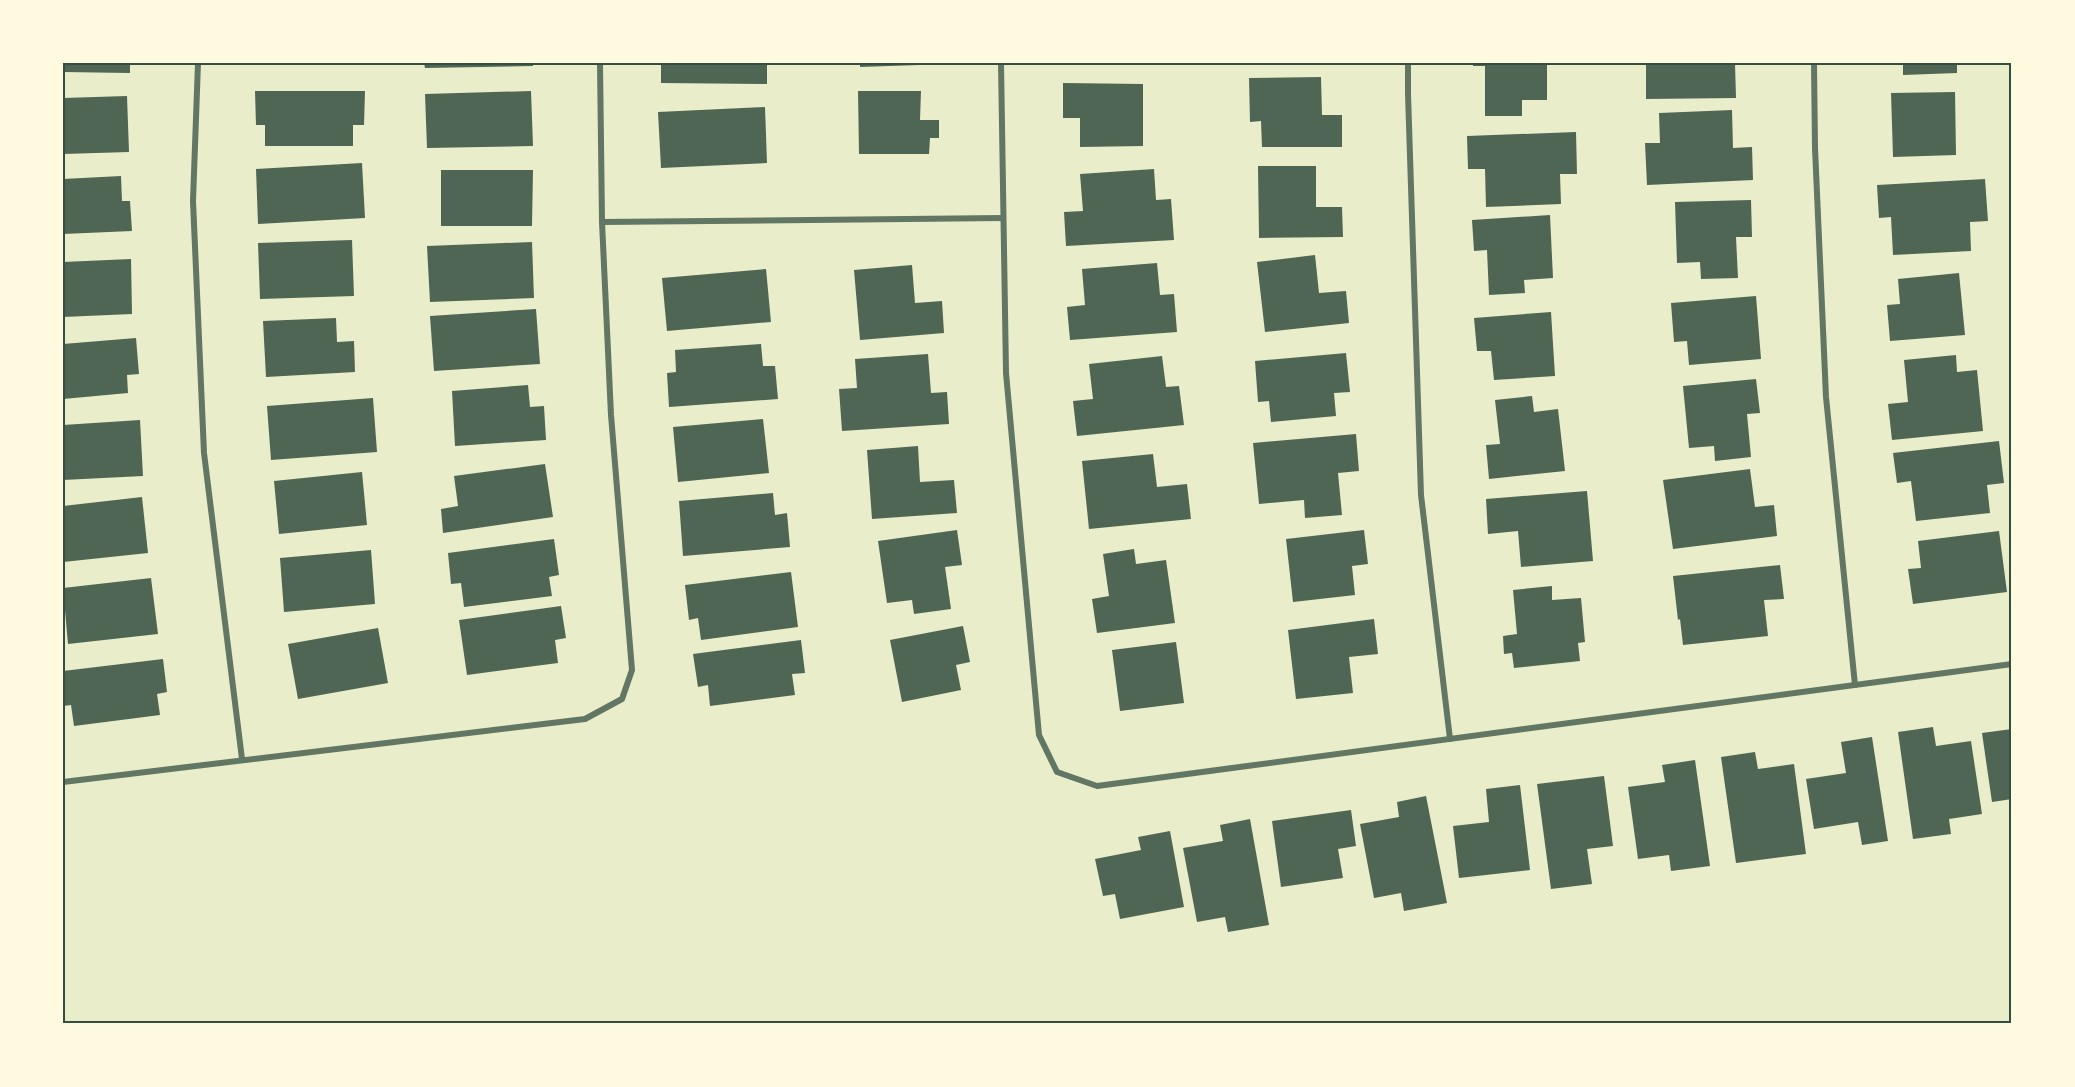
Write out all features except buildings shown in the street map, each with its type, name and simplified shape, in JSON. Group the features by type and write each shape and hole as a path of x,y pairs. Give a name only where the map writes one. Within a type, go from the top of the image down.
{"street":[{"path":"198,63 193,201 204,453 242,759"},
{"path":"63,782 585,719 622,699 632,670 611,414 602,222 600,63"},
{"path":"1001,63 1006,373 1039,735 1058,772 1097,786 2012,664"},
{"path":"1408,63 1407,94 1421,495 1450,739"},
{"path":"1814,63 1815,148 1826,397 1855,685"},
{"path":"602,222 1003,218"}]}
